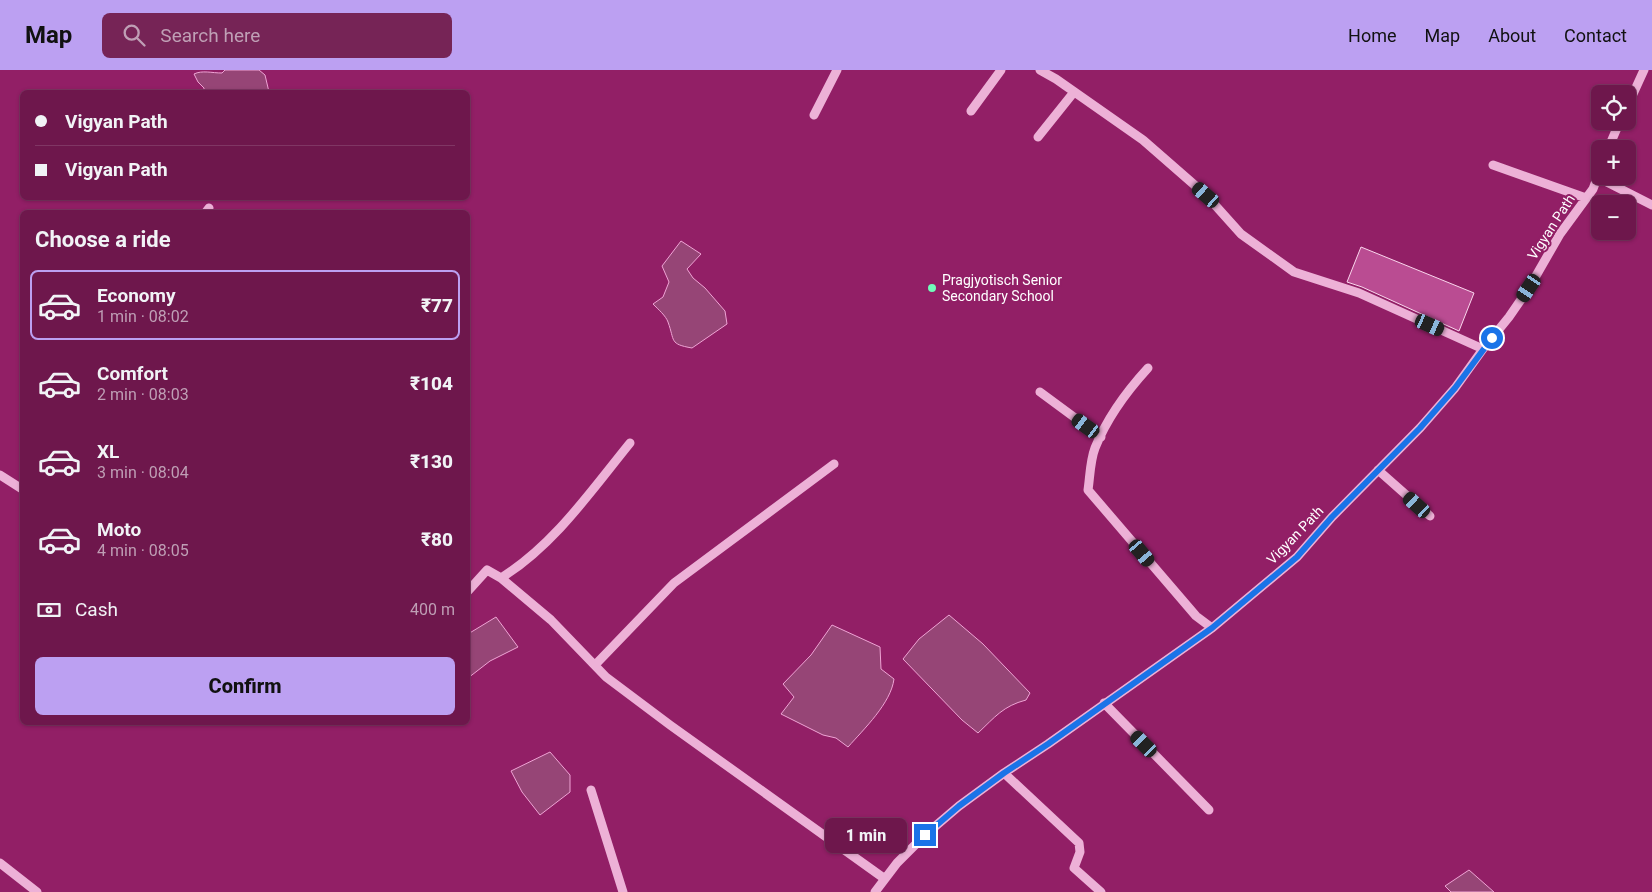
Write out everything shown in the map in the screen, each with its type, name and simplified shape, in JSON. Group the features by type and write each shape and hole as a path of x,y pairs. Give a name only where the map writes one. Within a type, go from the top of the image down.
{"street":[{"path":"814,115 837,70"},
{"path":"971,111 1000,70"},
{"path":"1040,70 1143,140 1206,195 1241,234 1294,272 1359,293 1483,349"},
{"path":"1636,88 1644,70"},
{"path":"1038,137 1074,92"},
{"path":"1493,165 1586,198"},
{"name":"Vigyan Path","path":"875,892 896,864 925,835 959,806 1212,628 1297,557 1332,517 1420,428 1455,388 1514,310 1560,234 1595,185"},
{"path":"1618,185 1652,205"},
{"path":"1148,368 1130,387 1110,418 1095,450 1088,490 1196,616 1212,628"},
{"path":"1040,392 1101,437"},
{"path":"501,578 516,568 566,522 630,443"},
{"path":"595,665 674,583 834,464"},
{"path":"1378,470 1430,516"},
{"path":"0,475 20,486"},
{"path":"470,589 487,570 501,578 552,620 606,677 885,879"},
{"path":"1104,704 1209,810"},
{"path":"1004,773 1079,843 1080,852 1074,868 1102,892"},
{"path":"591,790 623,892"},
{"path":"0,863 37,892"}],"shaded area":[{"path":"225,70 259,70 265,75 269,90 204,90 194,74 204,72 222,73"},
{"path":"681,241 701,254 687,269 693,278 705,288 725,311 727,324 692,348 680,345 674,341 667,320 653,304 663,297 669,282 662,266"},
{"path":"949,615 983,644 1030,693 1026,700 1005,709 978,733 962,720 903,659 919,639"},
{"path":"496,617 518,647 490,661 470,676 470,633"},
{"path":"832,625 880,647 881,669 894,679 888,697 882,706 848,747 836,738 823,735 781,714 794,697 783,684 811,655"},
{"path":"550,752 570,775 570,792 540,815 522,792 511,771"},
{"path":"1469,870 1494,892 1451,892 1445,886"}],"building":[{"path":"1361,247 1474,293 1459,331 1347,282"}],"place":[{"name":"Pragjyotisch Senior Secondary School","path":"932,288"}],"route":[{"path":"925,835 959,806 1004,773 1212,628 1297,557 1332,517 1420,428 1455,388 1492,338"}]}
